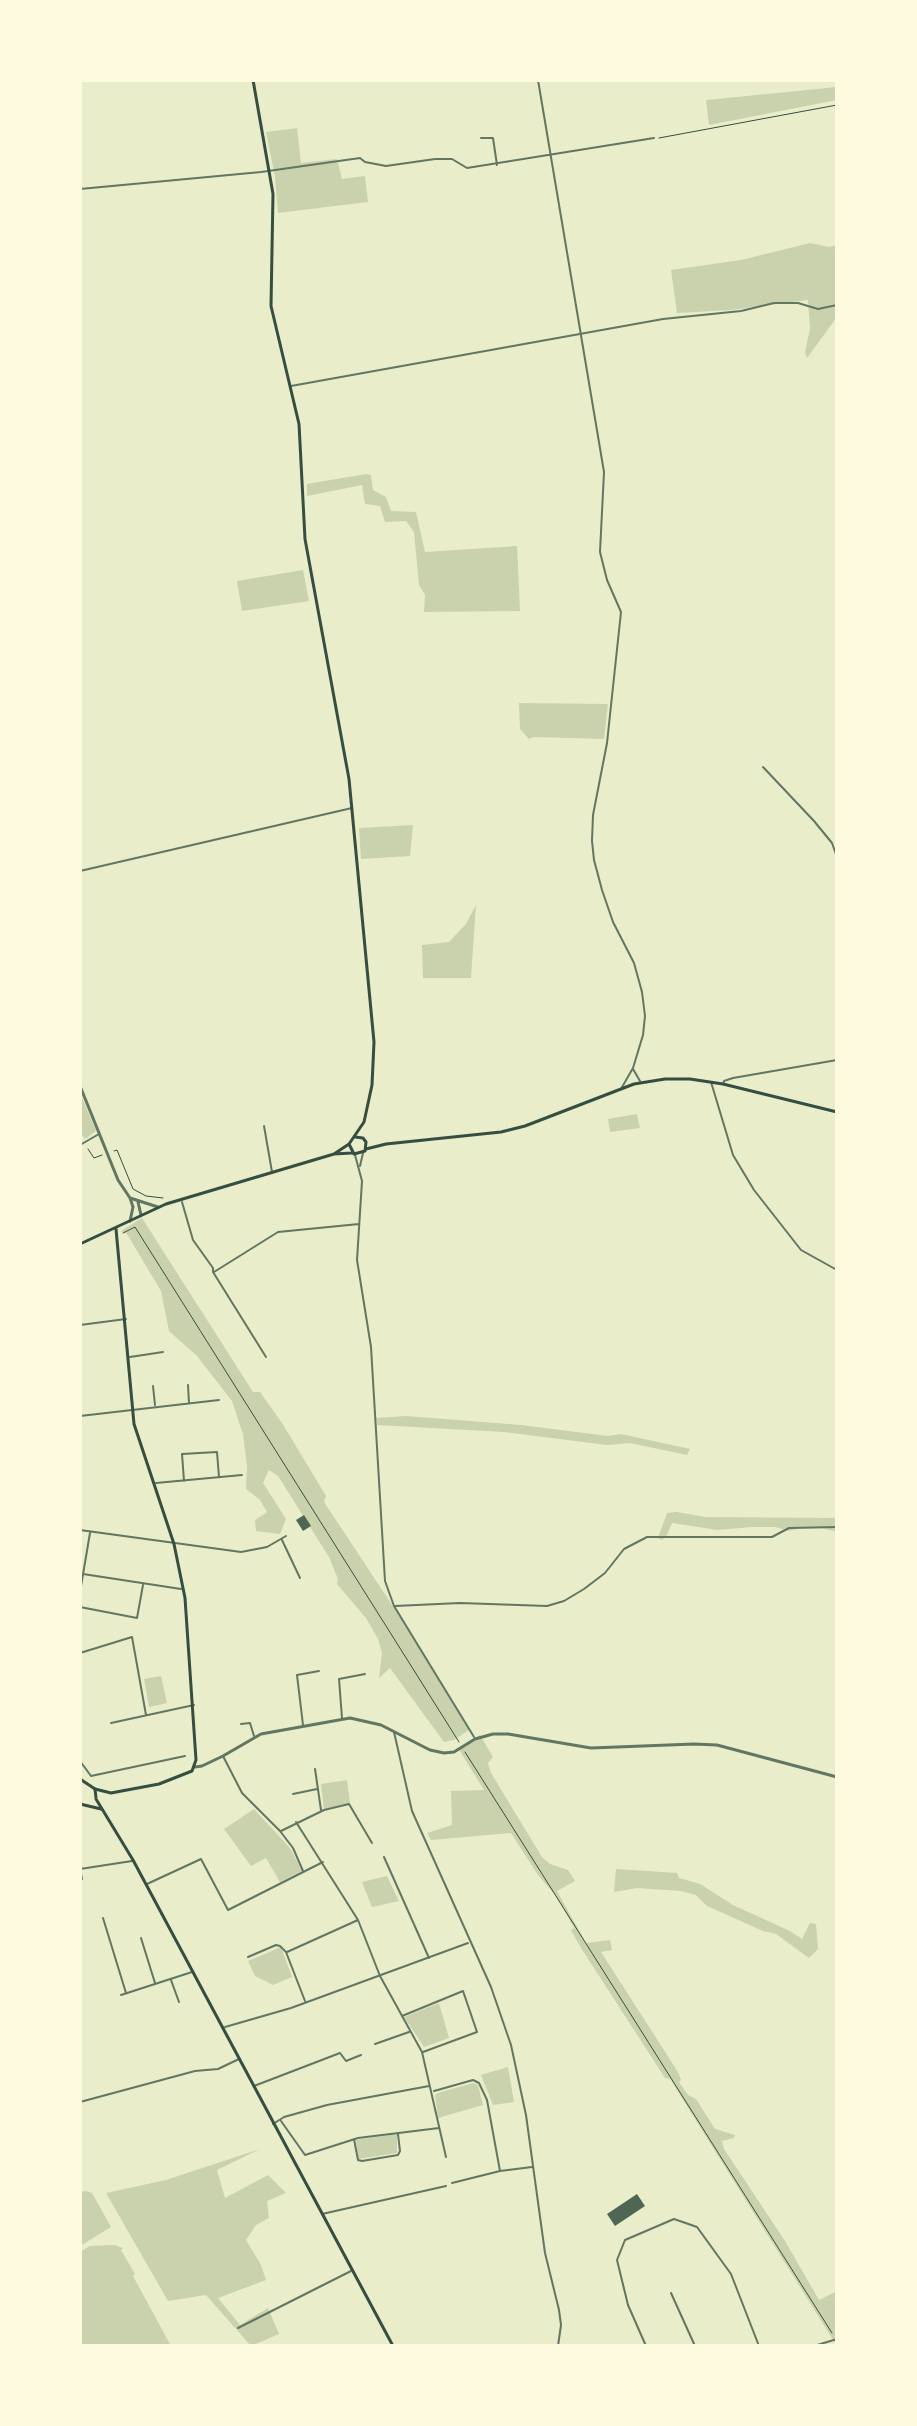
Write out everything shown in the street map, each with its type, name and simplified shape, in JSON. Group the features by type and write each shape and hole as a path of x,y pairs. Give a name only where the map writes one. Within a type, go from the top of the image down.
{"main road":[{"path":"253,80 270,169 274,212 271,306 300,434 305,539 353,808 374,1049 372,1085 364,1122 365,1151"},
{"path":"80,1244 130,1223 158,1207 334,1154 365,1151 386,1144 501,1132 642,1083 677,1078 711,1082 837,1112"},
{"path":"334,1154 349,1144 364,1122"},
{"path":"355,1137 386,1144"},
{"path":"349,1144 353,1153"},
{"path":"88,1806 111,1793 159,1784 188,1773 195,1767 194,1705 184,1589 174,1544 139,1442 133,1410 116,1229"},
{"path":"80,1779 95,1789 111,1793"},
{"path":"80,1785 87,1784"},
{"path":"95,1789 96,1799 133,1860 393,2346"},
{"path":"101,1806 102,1799"},
{"path":"81,1805 104,1811"}],"street":[{"path":"538,80 604,472 600,552 622,623 607,743 593,815 592,841 594,860 613,922 639,976 645,1016 633,1068 621,1089"},
{"path":"481,138 493,138 497,165"},
{"path":"80,189 360,158 386,166 452,159 467,168 654,138"},
{"path":"290,386 663,319 741,311 774,303 798,303 818,309 837,305"},
{"path":"763,767 814,821 832,843 837,857"},
{"path":"80,871 353,808"},
{"path":"723,1084 733,1078 837,1060"},
{"path":"633,1068 642,1083"},
{"path":"711,1082 733,1155 754,1190 801,1250 837,1270"},
{"path":"80,1086 118,1180 141,1215"},
{"path":"264,1126 272,1172"},
{"path":"80,1145 100,1133"},
{"path":"365,1151 361,1171 357,1260 371,1342 385,1581 394,1606 475,1739"},
{"path":"353,1153 361,1171"},
{"path":"130,1198 158,1207"},
{"path":"182,1199 189,1233 266,1357"},
{"path":"138,1202 141,1215"},
{"path":"130,1223 133,1207"},
{"path":"213,1272 278,1232 361,1224"},
{"path":"80,1325 126,1319"},
{"path":"130,1357 163,1352"},
{"path":"188,1385 189,1403"},
{"path":"153,1386 156,1407"},
{"path":"80,1416 219,1400"},
{"path":"184,1481 182,1454 217,1452 219,1478"},
{"path":"153,1483 242,1475"},
{"path":"394,1606 460,1603 547,1606 564,1601 584,1589 605,1573 624,1549 647,1537 772,1537 789,1528 837,1527"},
{"path":"80,1530 241,1552 267,1547 286,1536"},
{"path":"80,1592 91,1531"},
{"path":"282,1540 300,1578"},
{"path":"83,1574 184,1589"},
{"path":"80,1607 137,1618 143,1583"},
{"path":"80,1653 132,1637 146,1715"},
{"path":"303,1725 297,1675 319,1671"},
{"path":"342,1719 339,1679 365,1674"},
{"path":"111,1723 194,1705"},
{"path":"195,1767 223,1756 254,1736 342,1719 365,1719 394,1730 430,1750 444,1753 459,1750 475,1739 493,1734 591,1748 717,1745 837,1777"},
{"path":"241,1724 250,1723 254,1736"},
{"path":"394,1730 412,1811 491,1987 511,2045 526,2115 545,2253 559,2310 561,2325 558,2346"},
{"path":"80,1761 90,1776 185,1756"},
{"path":"223,1756 248,1800 293,1848 304,1872"},
{"path":"315,1769 321,1811"},
{"path":"293,1794 318,1789"},
{"path":"280,1831 321,1811 349,1804 372,1843"},
{"path":"296,1822 358,1920 380,1976 422,2052 446,2157"},
{"path":"384,1857 429,1958"},
{"path":"146,1884 201,1859 228,1910 323,1862"},
{"path":"82,1879 80,1869 133,1860"},
{"path":"103,1918 126,1993"},
{"path":"286,1952 358,1920"},
{"path":"141,1938 155,1984"},
{"path":"223,2028 306,2002 469,1942"},
{"path":"248,1957 276,1945 286,1952 306,2002"},
{"path":"121,1995 192,1972"},
{"path":"171,1979 179,2002"},
{"path":"401,2016 463,1991 477,2032 422,2052"},
{"path":"375,2044 410,2032"},
{"path":"253,2086 340,2053 346,2061 361,2055"},
{"path":"80,2102 195,2071 218,2069 239,2059"},
{"path":"432,2092 473,2080 479,2083 487,2100 500,2171"},
{"path":"273,2124 284,2117 327,2105 430,2086"},
{"path":"281,2121 303,2155 354,2139 440,2128"},
{"path":"354,2139 358,2160 362,2161 398,2155 398,2133"},
{"path":"452,2183 500,2171 533,2167"},
{"path":"322,2214 446,2186"},
{"path":"646,2346 628,2305 617,2260 625,2240 674,2219 697,2227 731,2274 759,2346"},
{"path":"238,2328 352,2270"},
{"path":"671,2293 695,2346"},
{"path":"814,2346 836,2339"}],"path":[{"path":"654,138 837,105"},
{"path":"85,1145 94,1158 104,1154"},
{"path":"114,1151 117,1150 133,1189 165,1200"},
{"path":"130,1223 123,1233 135,1227 459,1743"},
{"path":"464,1750 836,2339"}],"green space":[{"path":"837,87 837,100 709,125 706,100"},
{"path":"297,128 301,163 337,159 342,179 365,176 368,202 278,213 266,132"},
{"path":"810,243 829,247 837,245 837,317 807,358 805,352 810,329 808,300 677,313 671,270 741,260"},
{"path":"371,475 373,490 386,497 391,511 416,512 425,552 517,546 520,611 424,612 425,595 419,585 414,532 406,521 385,522 380,506 365,504 362,485 307,496 307,484"},
{"path":"303,570 309,601 242,611 237,581"},
{"path":"519,703 608,704 604,739 529,739 520,729"},
{"path":"413,825 410,856 361,859 359,828"},
{"path":"476,905 471,978 423,978 422,945 449,942 466,924"},
{"path":"80,1093 96,1131 85,1139 80,1132"},
{"path":"637,1114 640,1128 610,1132 608,1119"},
{"path":"142,1218 253,1392 260,1392 282,1423 326,1496 324,1502 406,1626 469,1730 454,1740 444,1742 390,1668 379,1678 382,1653 378,1639 366,1618 337,1584 329,1557 278,1476 269,1470 263,1483 286,1519 280,1534 256,1531 255,1520 267,1512 260,1500 246,1489 243,1434 232,1401 197,1356 169,1331 161,1291 127,1234 121,1231"},
{"path":"406,1416 608,1436 621,1434 690,1449 687,1455 630,1443 607,1445 504,1432 377,1425 376,1418"},
{"path":"667,1513 706,1517 837,1518 837,1532 822,1528 789,1531 775,1527 717,1530 672,1523 667,1535 662,1540 658,1538"},
{"path":"161,1676 167,1703 149,1707 144,1679"},
{"path":"480,1735 493,1757 488,1763 491,1773 542,1857 550,1864 568,1870 575,1881 557,1891 586,1943 610,1940 612,1950 601,1952 678,2072 679,2082 688,2095 696,2099 715,2129 735,2135 722,2141 724,2149 785,2241 819,2300 837,2291 837,2346 670,2079 665,2078 581,1948 571,1930 574,1928 555,1895 511,1833 431,1840 427,1833 452,1825 451,1791 484,1790 458,1748"},
{"path":"347,1780 350,1803 324,1809 321,1784"},
{"path":"254,1809 290,1848 302,1871 280,1882 266,1858 251,1866 224,1829"},
{"path":"616,1869 677,1873 679,1878 700,1884 733,1905 802,1939 810,1923 816,1924 818,1949 809,1958 776,1934 707,1906 696,1895 637,1888 614,1892"},
{"path":"387,1876 399,1901 372,1907 362,1882"},
{"path":"281,1947 292,1977 273,1985 255,1976 248,1961"},
{"path":"439,2003 449,2038 424,2047 404,2017"},
{"path":"508,2067 514,2102 493,2105 481,2075"},
{"path":"473,2083 478,2085 483,2105 438,2118 435,2095"},
{"path":"397,2134 397,2153 358,2159 356,2140"},
{"path":"260,2149 217,2170 225,2198 268,2175 286,2193 267,2201 269,2218 256,2225 246,2240 266,2280 218,2298 240,2325 268,2308 279,2334 251,2346 206,2295 168,2301 106,2193 166,2180"},
{"path":"80,2192 92,2193 111,2227 80,2246"},
{"path":"114,2245 123,2248 121,2250 135,2274 133,2276 171,2346 80,2345 80,2252 90,2246"}],"building":[{"path":"304,1515 311,1526 303,1531 296,1520"},
{"path":"637,2194 645,2206 615,2226 607,2214"}]}
